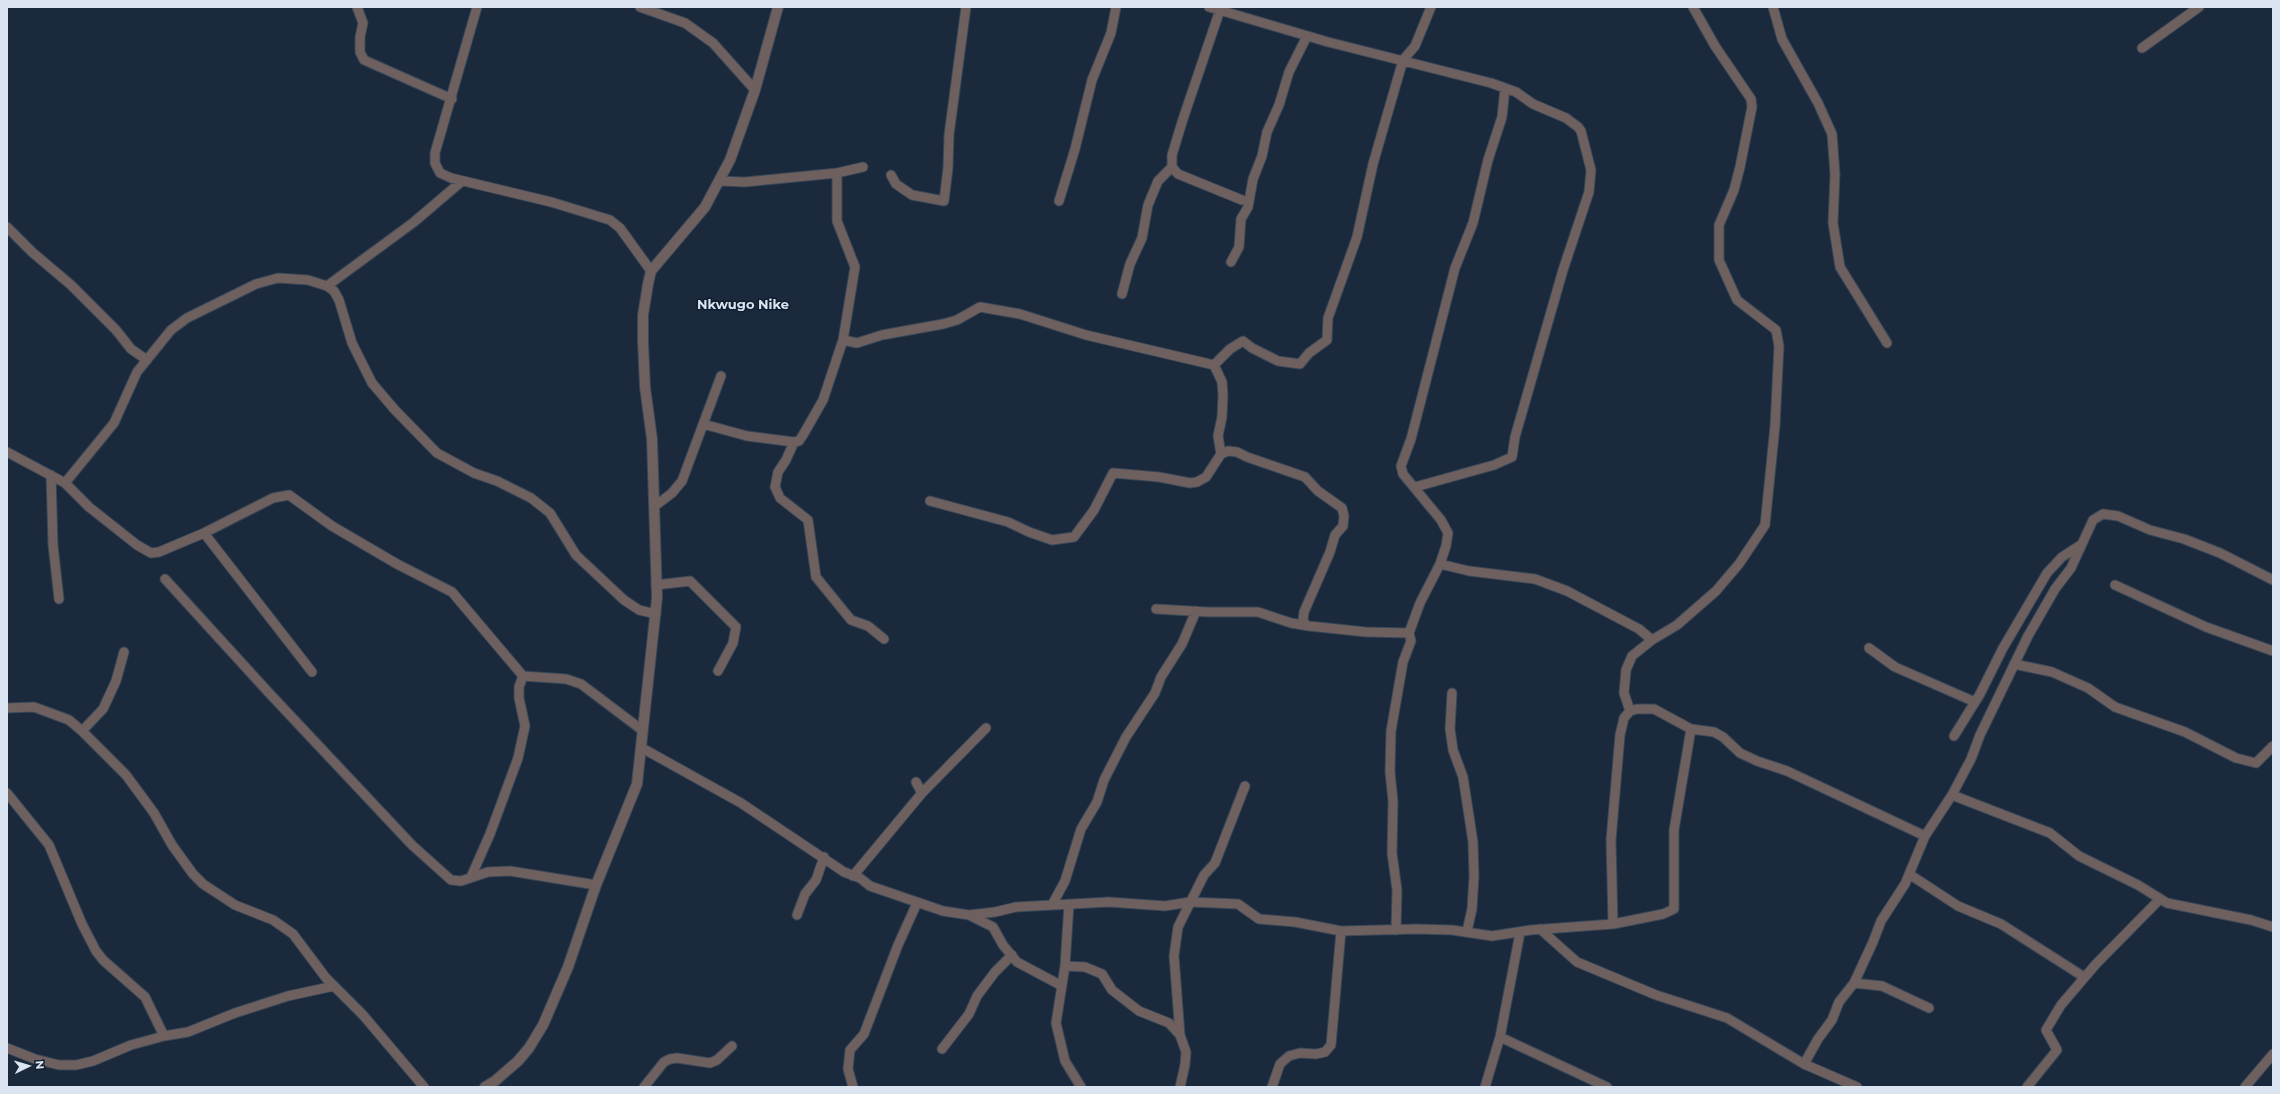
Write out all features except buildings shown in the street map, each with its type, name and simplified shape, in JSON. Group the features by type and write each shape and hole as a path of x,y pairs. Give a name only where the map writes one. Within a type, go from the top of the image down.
{"street":[{"path":"356,7 363,23 360,37 360,52 364,60 452,99"},
{"path":"477,7 463,50 452,99 435,153 435,163 440,173 462,181 550,202 610,220 620,228 651,271"},
{"path":"640,7 685,24 712,43 755,90"},
{"path":"485,1087 495,1082 518,1061 529,1048 543,1025 568,967 596,885 637,784 656,614 655,506 652,439 645,387 643,315 651,271 705,207 720,181 738,138 755,90 778,7"},
{"path":"892,175 896,184 912,195 944,201 948,168 949,135 966,7"},
{"path":"1058,201 1075,149 1092,80 1110,33 1116,7"},
{"path":"1209,7 1220,9 1306,36 1403,60 1505,88 1516,92 1533,104 1566,118 1578,127 1591,170 1589,192 1563,270 1515,437 1512,457 1494,465 1415,487"},
{"path":"1214,365 1230,349 1243,341 1252,348 1278,361 1300,364 1309,353 1327,340 1328,318 1356,237 1373,164 1403,60 1415,46 1431,7"},
{"path":"1630,711 1624,693 1626,670 1632,656 1652,640 1677,625 1716,591 1739,564 1761,532 1767,514 1775,426 1780,346 1776,330 1737,300 1719,260 1720,225 1734,190 1740,167 1752,107 1751,99 1715,46 1693,7"},
{"path":"1773,7 1782,38 1818,103 1832,134 1835,174 1833,223 1840,267 1888,343"},
{"path":"2142,48 2199,7"},
{"path":"1220,9 1172,155 1172,167 1178,174 1242,200"},
{"path":"1231,262 1239,247 1241,219 1248,207 1253,179 1262,156 1268,132 1279,105 1289,72 1306,36"},
{"path":"1396,930 1397,890 1392,853 1393,801 1389,754 1400,674 1411,641 1409,633 1420,603 1440,564 1446,546 1446,527 1404,474 1402,466 1403,458 1411,439 1455,268 1473,223 1488,160 1502,117 1505,88"},
{"path":"720,181 746,182 838,173 863,166"},
{"path":"1122,294 1130,264 1142,238 1148,205 1158,181 1172,167"},
{"path":"703,424 747,436 794,442 799,441 823,400 843,340 855,267 838,221 838,173"},
{"path":"327,286 414,222 462,181"},
{"path":"7,227 32,252 82,296 116,330 131,349 147,360"},
{"path":"65,483 114,423 137,372 171,330 187,318 256,284 288,277 308,280 327,286 339,300 352,343 372,383 394,410 437,453 474,473 497,481 531,498 550,513 576,555 624,600 639,610 656,614"},
{"path":"843,340 857,343 882,335 943,324 957,320 980,307 1020,314 1086,335 1214,365"},
{"path":"1214,365 1222,382 1222,417 1218,436 1221,454"},
{"path":"655,506 672,493 682,481 721,376"},
{"path":"794,442 786,460 778,472 775,487 780,498 808,520 816,577 851,620 868,626 884,639"},
{"path":"930,501 1008,522 1029,532 1052,540 1074,537 1094,510 1113,473 1159,477 1190,483 1197,482 1206,477 1221,454 1228,451 1237,452 1247,458 1305,477 1318,491 1342,508 1344,516 1343,526 1335,535 1330,552 1304,612 1303,620 1306,625"},
{"path":"7,452 65,483 88,507 137,545 151,553 159,552 204,532 273,498 289,495 332,526 397,564 452,592 523,676 566,679 581,684 642,730"},
{"path":"51,475 53,545 60,599"},
{"path":"1804,1064 1818,1039 1832,1020 1839,1002 1854,983 1874,942 1881,922 1902,889 1925,836 1952,795 1971,758 1980,735 2014,664 2049,598 2071,568 2093,520 2098,516 2109,513 2150,530 2184,539 2220,553 2273,580"},
{"path":"204,532 312,672"},
{"path":"1954,736 1975,702 2003,648 2047,573 2062,557 2082,544"},
{"path":"1440,564 1469,571 1535,579 1567,591 1639,629 1652,640"},
{"path":"165,579 270,694 412,845 451,880 460,881 488,872 510,871 596,885"},
{"path":"656,585 690,581 736,627 733,643 718,672"},
{"path":"2115,585 2206,627 2273,651"},
{"path":"1156,609 1258,612 1291,623 1366,632 1409,633"},
{"path":"1052,905 1065,881 1081,829 1097,802 1104,780 1126,737 1155,693 1161,677 1182,644 1196,611"},
{"path":"1869,648 1895,667 1975,702"},
{"path":"82,731 103,709 116,681 124,652"},
{"path":"2014,664 2052,672 2088,688 2115,707 2185,732 2236,758 2256,763 2273,746"},
{"path":"471,877 490,834 518,758 525,726 519,687 523,676"},
{"path":"1452,693 1450,729 1453,750 1463,777 1473,842 1474,876 1472,909 1467,931"},
{"path":"7,708 34,707 69,720 82,731 126,775 154,813 182,861 198,879 235,905 284,926 302,944 334,986 363,1015 424,1087"},
{"path":"1613,924 1611,840 1620,736 1624,718 1630,711 1654,709 1692,729 1714,732 1724,737 1740,753 1787,771 1925,836"},
{"path":"853,876 922,793 986,728"},
{"path":"642,748 741,803 853,876 860,878 870,886 943,912 969,915 995,912 1016,907 1114,902 1165,906 1190,902 1238,904 1259,919 1295,922 1341,931 1467,931 1492,936 1540,929 1613,924 1663,914 1674,909 1674,830 1692,729"},
{"path":"916,782 922,793"},
{"path":"1180,1087 1186,1066 1186,1052 1180,1034 1174,956 1178,927 1204,875 1215,863 1245,786"},
{"path":"7,793 11,806 49,845 82,924 96,951 103,960 145,997 164,1036"},
{"path":"1952,795 2050,832 2079,856 2138,885 2159,900 2167,903 2251,920 2273,927"},
{"path":"797,915 805,894 816,880 824,857"},
{"path":"1909,874 1958,906 2001,924 2084,977"},
{"path":"2027,1087 2057,1050 2046,1030 2061,1005 2084,977 2159,900"},
{"path":"853,1087 848,1069 850,1050 864,1034 898,945 917,903"},
{"path":"1069,904 1065,966 1056,1023 1059,1041 1065,1061 1081,1087"},
{"path":"969,915 993,927 1003,945 1017,962 1062,986"},
{"path":"1540,929 1578,962 1656,995 1727,1018 1804,1064 1857,1087"},
{"path":"1272,1087 1280,1064 1289,1056 1325,1052 1331,1045 1341,931"},
{"path":"1484,1087 1500,1037 1520,932"},
{"path":"942,1049 969,1014 977,996 995,972 1012,955"},
{"path":"1065,966 1085,967 1102,974 1112,990 1136,1008 1169,1023 1180,1034"},
{"path":"1854,983 1882,986 1929,1008"},
{"path":"7,1048 35,1059 59,1065 76,1065 93,1061 131,1045 164,1036 188,1032 235,1013 288,996 334,986"},
{"path":"1500,1037 1607,1087"},
{"path":"644,1087 664,1062 670,1058 710,1063 717,1060 732,1046"},
{"path":"2245,1087 2273,1054"}],"district":[{"name":"Nkwugo Nike","path":"743,305"}]}
